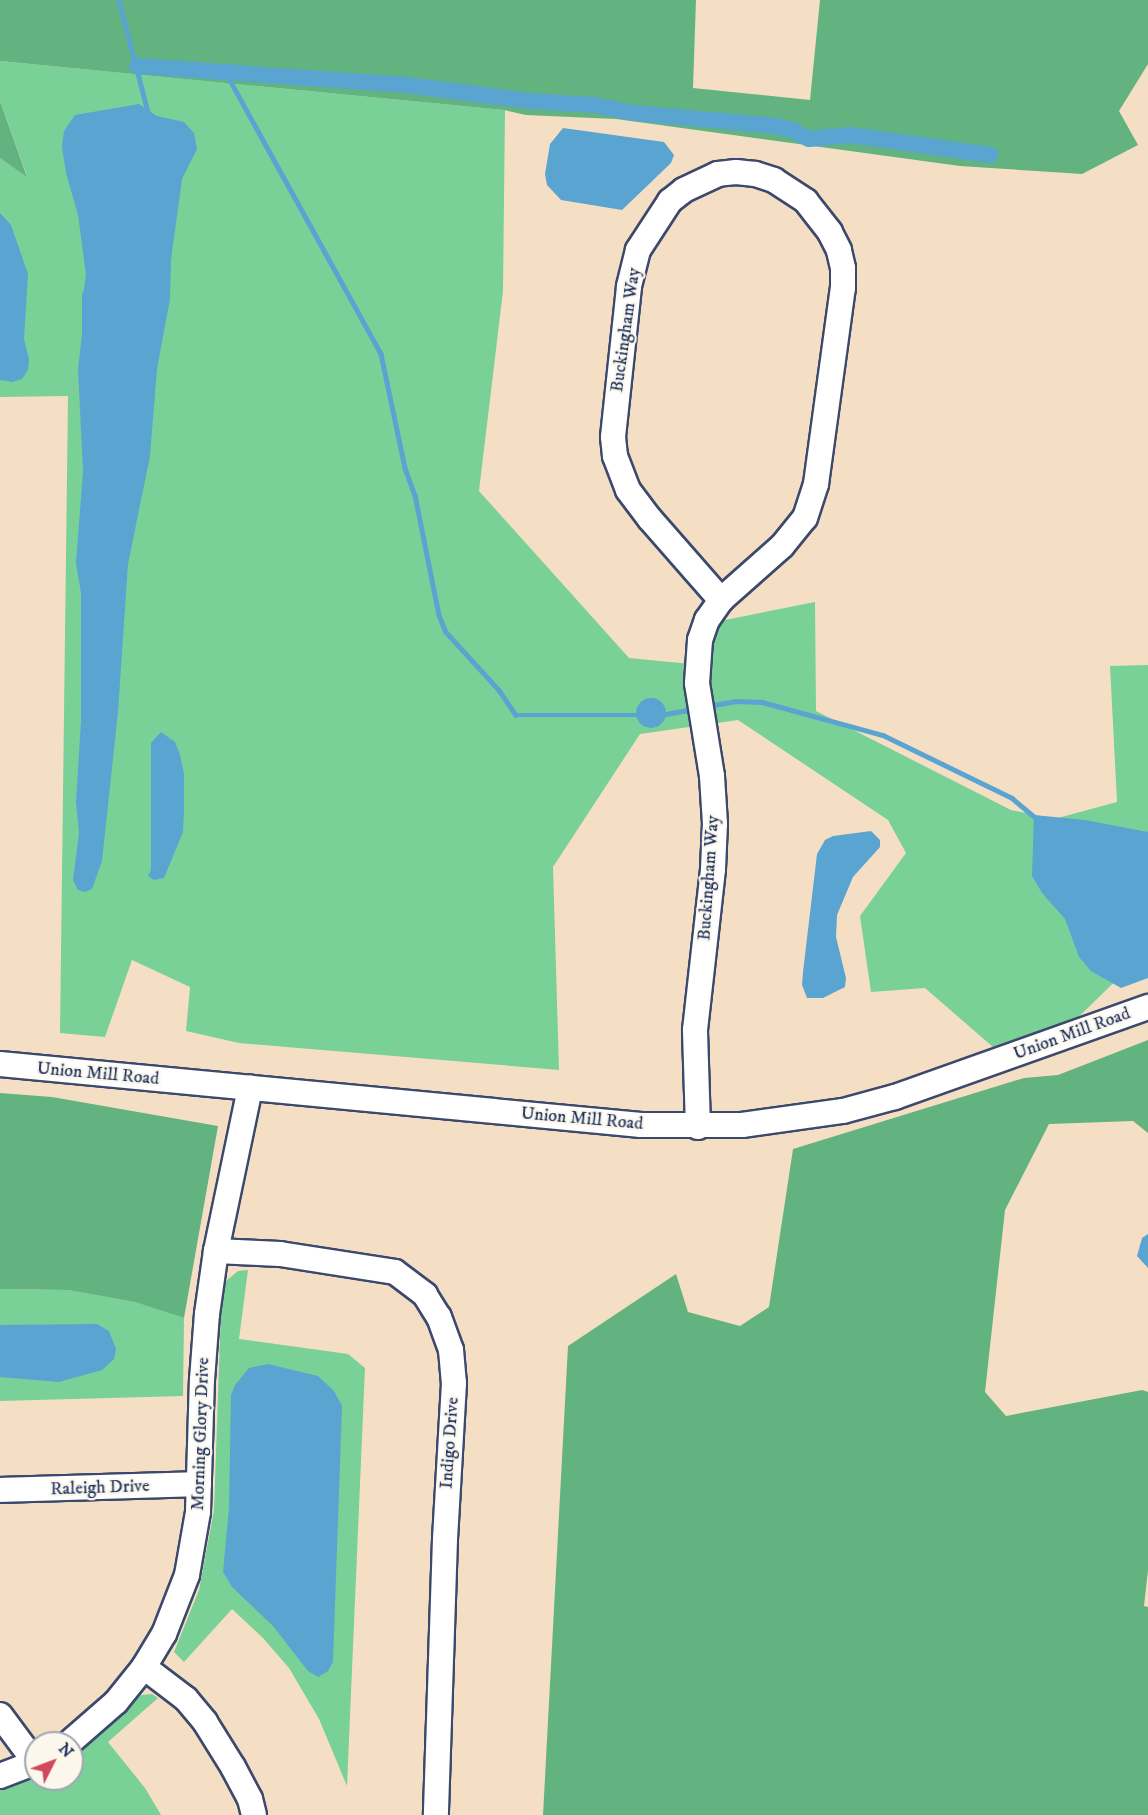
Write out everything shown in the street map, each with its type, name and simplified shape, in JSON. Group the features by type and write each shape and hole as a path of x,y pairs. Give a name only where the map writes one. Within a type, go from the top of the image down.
{"street":[{"name":"Buckingham Way","path":"698,1127 694,1030 713,869 715,824 712,776 697,683 697,661 707,620 721,600 788,540 805,518 816,484 843,288 843,268 838,250 830,232 806,201 774,180 755,174 736,172 718,174 684,190 670,201 638,250 628,296 613,437 615,456 628,490 650,519 721,600"},
{"name":"Union Mill Road","path":"0,1064 641,1125 698,1127 776,1123 843,1111 948,1079 1148,1007"},
{"name":"Morning Glory Drive","path":"84,1731 101,1717 144,1667 164,1634 184,1585 196,1533 205,1336 216,1251 250,1088"},
{"name":"Indigo Drive","path":"216,1251 280,1254 395,1272 425,1295 439,1317 451,1350 454,1383 445,1539 436,1815"},
{"name":"Raleigh Drive","path":"0,1490 199,1484"},
{"path":"144,1667 186,1699 205,1722 250,1799 254,1815"},
{"path":"0,1715 24,1747"},
{"path":"0,1776 24,1766"}],"green space":[{"path":"0,0 696,0 693,88 810,100 820,0 1148,0 1148,64 1119,111 1138,145 1082,174 960,166 616,119 526,115 504,110 0,61"},
{"path":"0,61 505,110 503,291 479,491 629,658 691,664 700,625 815,602 816,711 1011,810 1054,819 1117,802 1110,666 1148,665 1148,957 1135,962 1062,1033 1001,1054 925,988 871,992 860,916 906,853 888,820 738,720 640,734 553,867 559,1070 239,1043 186,1031 190,987 132,960 105,1037 60,1033 68,396 0,397 0,158 27,176 0,101"},
{"path":"0,101 27,177 0,158"},
{"path":"1148,1040 1148,1133 1133,1121 1049,1124 1005,1210 985,1392 1006,1416 1142,1390 1148,1392 1148,1570 1144,1606 1148,1607 1148,1815 543,1815 568,1346 676,1274 688,1312 740,1326 769,1307 793,1149 1024,1078 1058,1075"},
{"path":"0,1093 52,1097 218,1126 184,1318 135,1302 68,1290 0,1289"},
{"path":"248,1270 239,1339 348,1354 365,1368 347,1786 319,1719 289,1668 263,1638 232,1609 184,1662 174,1652 199,1590 214,1510 221,1308 226,1281 238,1271"},
{"path":"0,1289 68,1290 136,1302 184,1318 183,1396 0,1401"},
{"path":"152,1694 158,1698 108,1742 145,1788 161,1815 0,1815 0,1790 24,1779 24,1791 84,1791 84,1744 106,1728 141,1695"}],"water":[{"path":"139,104 157,116 184,122 194,133 197,149 182,179 171,260 170,299 157,369 150,456 128,564 118,712 102,861 92,889 85,892 78,890 73,880 79,833 76,802 81,721 81,593 76,563 83,471 78,369 82,334 82,292 83,294 86,275 78,215 66,173 62,147 64,131 75,115"},
{"path":"563,128 664,142 674,155 671,163 622,210 561,200 547,185 545,174 550,144"},
{"path":"0,213 11,225 28,274 24,339 29,359 28,370 22,379 12,382 0,380"},
{"path":"651,698 662,702 666,713 662,724 651,728 640,724 636,713 640,702"},
{"path":"161,732 175,742 180,755 184,774 184,813 183,832 164,878 154,880 148,876 151,870 151,743"},
{"path":"1034,815 1085,820 1148,832 1148,978 1121,988 1091,971 1079,957 1065,919 1042,893 1032,876"},
{"path":"871,831 880,840 880,847 853,877 837,915 836,937 846,978 845,987 823,998 807,998 802,985 817,854 825,840 833,836"},
{"path":"1148,1234 1148,1268 1137,1256 1142,1238"},
{"path":"97,1324 109,1331 116,1349 114,1359 102,1370 59,1382 0,1377 0,1325"},
{"path":"268,1364 318,1376 334,1391 342,1406 333,1662 328,1671 318,1677 308,1671 273,1626 232,1587 223,1572 229,1508 231,1395 235,1385 249,1368"}],"waterway":[{"path":"119,0 149,116"},
{"path":"137,66 407,85 528,101 594,105 634,113 776,126 792,130 809,139 850,135 991,155"},
{"path":"226,73 381,354 405,468 415,495 439,615 446,632 499,690 516,715 643,715"},
{"path":"708,706 736,701 762,702 883,735 1012,798 1037,819"},
{"path":"660,715 693,709"}]}
